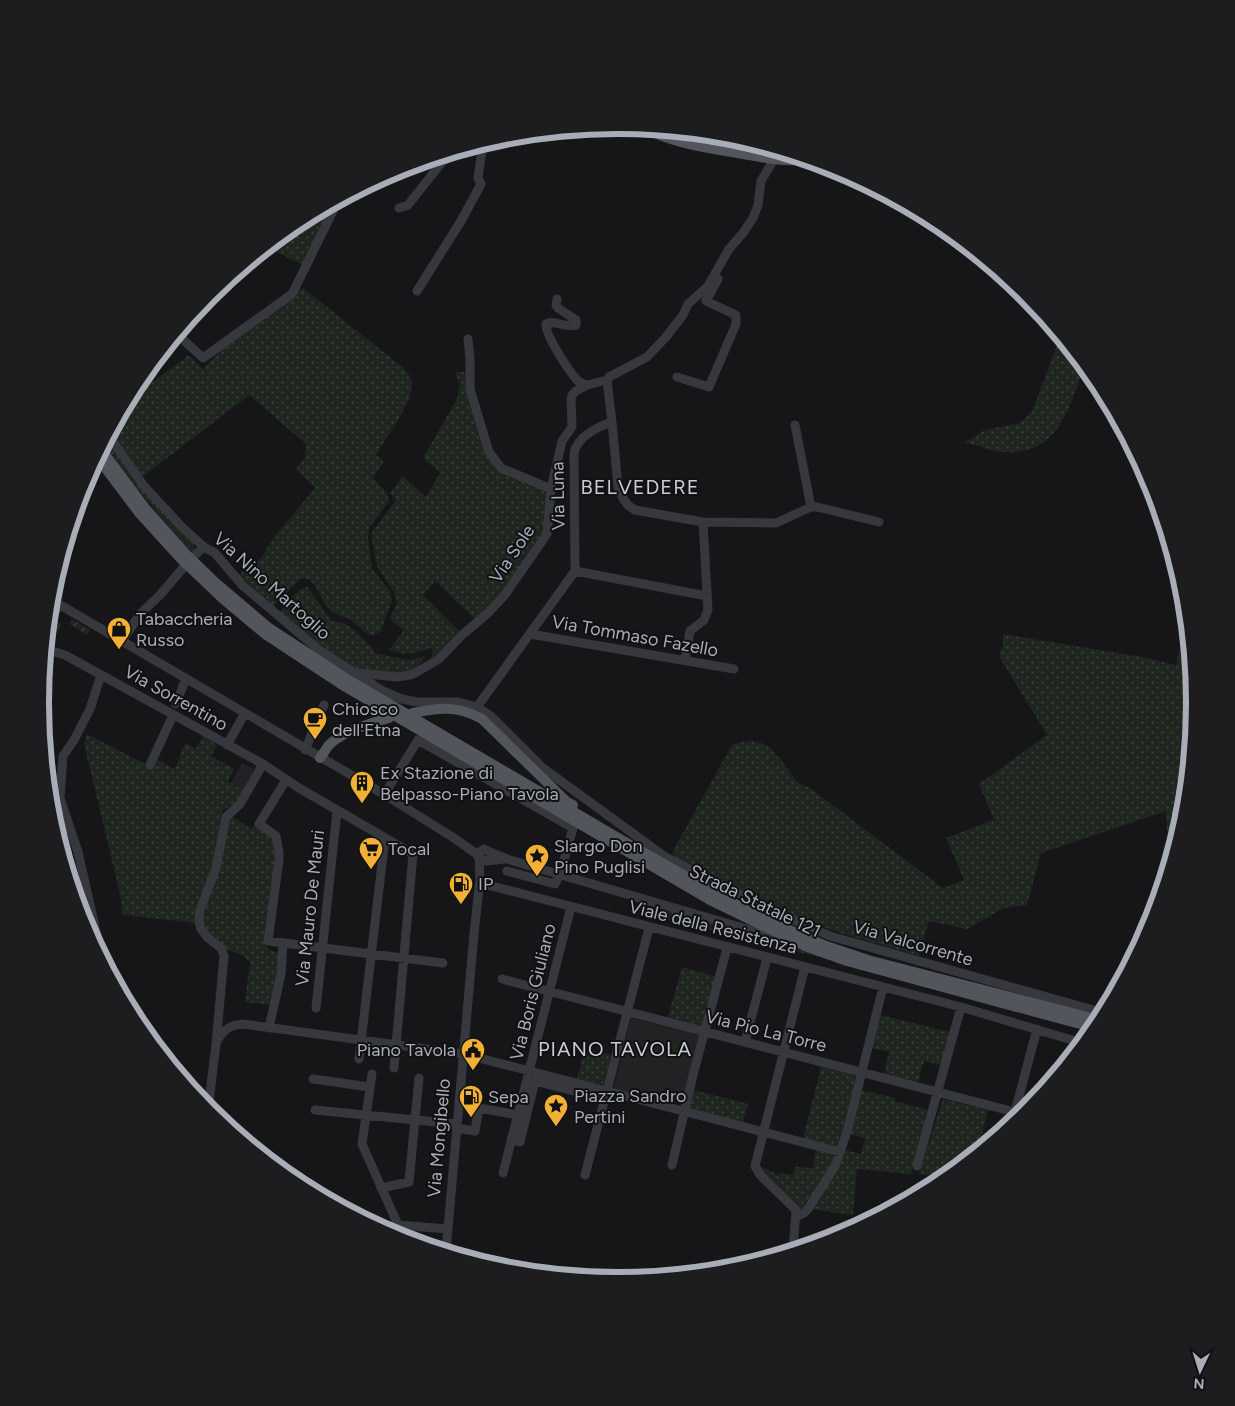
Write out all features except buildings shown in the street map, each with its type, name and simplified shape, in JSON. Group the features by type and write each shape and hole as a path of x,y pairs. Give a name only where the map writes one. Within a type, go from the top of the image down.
{"main road":[{"path":"662,136 694,145 782,159"},
{"name":"Strada Statale 121","path":"105,455 145,508 216,583 294,645 347,679 620,839 753,914 826,946 868,960 1091,1018"},
{"name":"Strada Statale 121","path":"102,463 140,514 165,542 241,615 322,673 710,900 805,946 847,962 1085,1025"},
{"path":"412,713 457,709 470,712 482,719 567,802 609,827 620,839"},
{"path":"320,758 330,743 342,736 364,725 389,718"},
{"path":"1038,1013 1084,1028"}],"street":[{"path":"417,291 456,230 481,184 478,178 482,151"},
{"path":"774,159 761,181 758,204 753,218 729,249 708,286 688,304 683,316 647,357 609,377 607,380 618,487 629,506 643,512 703,522 776,523 810,507 879,522"},
{"path":"399,208 408,205 442,162"},
{"path":"182,338 203,358 292,294 334,210"},
{"path":"677,377 709,387 736,324 736,315 706,301 717,283 723,262"},
{"path":"557,299 556,306 576,320 576,325 571,326 550,322 546,324 546,330 577,380 588,385"},
{"path":"468,339 470,389 490,452 501,468 551,489"},
{"name":"Via Sole","path":"355,672 386,677 410,676 439,659 504,596 547,534 551,489 562,441 572,427 570,400 576,391 588,385 607,380"},
{"name":"Via Luna","path":"575,571 575,446 585,436 612,422"},
{"path":"794,425 810,507"},
{"name":"Via Nino Martoglio","path":"113,441 144,486 182,527 204,547 215,553 242,585 318,650 384,691 402,699 417,702 458,702 477,707 491,716 502,728"},
{"path":"686,660 690,631 707,616 708,610 703,522"},
{"path":"194,556 204,547"},
{"path":"122,641 140,614 159,596 183,568"},
{"path":"477,707 575,571 707,596"},
{"path":"57,609 60,605 246,713 485,856 507,859 805,946"},
{"name":"Via Tommaso Fazello","path":"530,634 734,669"},
{"name":"Via Sorrentino","path":"52,651 65,655 263,764"},
{"path":"95,929 78,852 60,798 60,775 63,756 74,740 90,709 101,675"},
{"path":"176,704 186,678"},
{"path":"305,750 324,705"},
{"path":"227,745 246,713"},
{"path":"150,764 173,715"},
{"name":"Via Valcorrente","path":"502,728 543,768 664,856 780,914 830,936 1095,1011"},
{"path":"384,795 418,740 573,828 556,884 507,871"},
{"path":"209,1099 224,956 221,948 204,934 201,929 199,915 216,868 226,817 240,804 263,764 337,811 413,854 394,1068"},
{"path":"286,780 259,824 276,836 279,852 268,941 443,963"},
{"name":"Via Mauro De Mauri","path":"316,1008 337,811"},
{"path":"359,1059 385,838"},
{"path":"480,881 485,856"},
{"name":"Viale della Resistenza","path":"480,881 650,928 961,1007 1075,1041"},
{"name":"Via Mongibello","path":"447,1245 456,1126 480,881"},
{"name":"Via Boris Giuliano","path":"503,1173 571,907"},
{"path":"585,1174 626,1012 650,928"},
{"path":"269,1028 281,974 283,943"},
{"path":"672,1165 704,1032 727,948"},
{"path":"745,1042 767,958"},
{"path":"794,1244 796,1210 757,1171 755,1166 805,968"},
{"name":"Via Pio La Torre","path":"502,979 1013,1112"},
{"path":"796,1217 808,1209 835,1166 847,1132 883,987"},
{"path":"917,1166 961,1007"},
{"path":"218,1019 237,1025 464,1054 605,1095"},
{"path":"216,1044 222,1032 237,1025"},
{"path":"1020,1105 1037,1030"},
{"path":"372,1074 362,1144 398,1225 448,1229"},
{"path":"382,1188 409,1182 419,1078"},
{"path":"314,1080 370,1087"},
{"path":"511,1139 520,1142 535,1082 684,1112 840,1152"},
{"path":"459,1101 477,1104 479,1108 518,1115"},
{"path":"315,1110 415,1120 475,1131 479,1108"}],"shaded area":[{"path":"684,138 728,145 758,152"},
{"path":"329,212 303,265 273,250"},
{"path":"303,288 405,369 409,375 412,387 407,404 376,455 384,461 373,478 387,493 389,501 369,528 368,538 372,568 390,592 392,600 381,631 373,636 364,632 351,620 330,611 314,584 306,579 301,578 273,607 239,575 261,558 274,537 315,488 296,469 305,458 306,444 249,395 141,478 114,439 144,388 189,355 203,369 233,338"},
{"path":"1058,343 1082,375 1066,413 1049,438 1037,446 1021,451 998,452 964,443 985,430 1020,423 1032,412"},
{"path":"455,372 464,372 467,377 489,456 496,470 548,492 546,528 506,588 475,619 435,581 423,595 459,631 435,659 431,659 432,648 416,653 404,654 389,650 404,630 390,619 397,602 394,592 377,567 372,532 396,500 390,493 403,476 426,497 440,473 423,458 457,399 460,385"},
{"path":"111,444 194,544 193,553 158,514 108,449"},
{"path":"307,586 331,620 345,624 356,631 373,649 374,653 409,660 426,656 415,670 403,674 357,671 322,648 281,614 284,606 291,598"},
{"path":"72,619 90,630 87,635 69,624"},
{"path":"55,621 62,624 56,634 54,633"},
{"path":"1003,634 1142,657 1176,665 1182,639 1185,666 1185,740 1181,777 1168,846 1166,811 1041,853 1027,905 1004,908 967,929 929,921 919,956 840,933 796,917 673,855 674,849 732,745 752,741 766,745 799,783 810,788 943,888 964,880 946,838 994,820 979,784 1047,735 999,656 1003,645"},
{"path":"87,734 153,768 156,759 175,769 185,743 196,749 203,736 217,745 211,756 234,769 228,781 244,791 238,801 222,811 216,850 197,923 123,915 120,894 84,744"},
{"path":"242,763 254,769 244,791 231,783"},
{"path":"232,816 251,829 254,826 272,838 276,853 264,942 268,949 278,953 279,959 277,979 270,1005 245,1002 250,962 242,955 228,950 206,931 202,920 227,822"},
{"path":"639,902 783,943 835,961 636,911"},
{"path":"682,967 715,976 701,1026 668,1017"},
{"path":"880,1015 950,1032 941,1065 924,1061 918,1082 884,1074 889,1052 872,1048"},
{"path":"631,1018 699,1035 682,1103 649,1094 647,1098 613,1089"},
{"path":"663,1037 687,1044 683,1060 659,1053"},
{"path":"585,1048 611,1055 603,1085 577,1079"},
{"path":"821,1067 855,1076 856,1085 838,1147 803,1139"},
{"path":"694,1090 748,1104 743,1123 689,1109"},
{"path":"861,1090 895,1098 895,1101 929,1110 911,1174 857,1169 853,1215 810,1209 845,1150 861,1154 865,1138 849,1134"},
{"path":"943,1099 988,1110 982,1135 986,1136 934,1176 919,1174"},
{"path":"816,1150 833,1155 833,1162 806,1208 801,1210 760,1170 761,1166 778,1175 780,1173 793,1175 795,1167 813,1168"}],"place":[{"name":"Tabaccheria Russo","path":"119,650"},
{"name":"Chiosco dell'Etna","path":"315,740"},
{"name":"Ex Stazione di Belpasso-Piano Tavola","path":"362,804"},
{"name":"Tocal","path":"371,870"},
{"name":"Slargo Don Pino Puglisi","path":"537,877"},
{"name":"IP","path":"461,905"},
{"name":"Piano Tavola","path":"473,1071"},
{"name":"Sepa","path":"471,1118"},
{"name":"Piazza Sandro Pertini","path":"556,1127"}],"district":[{"name":"BELVEDERE","path":"640,487"},
{"name":"PIANO TAVOLA","path":"615,1049"}]}
